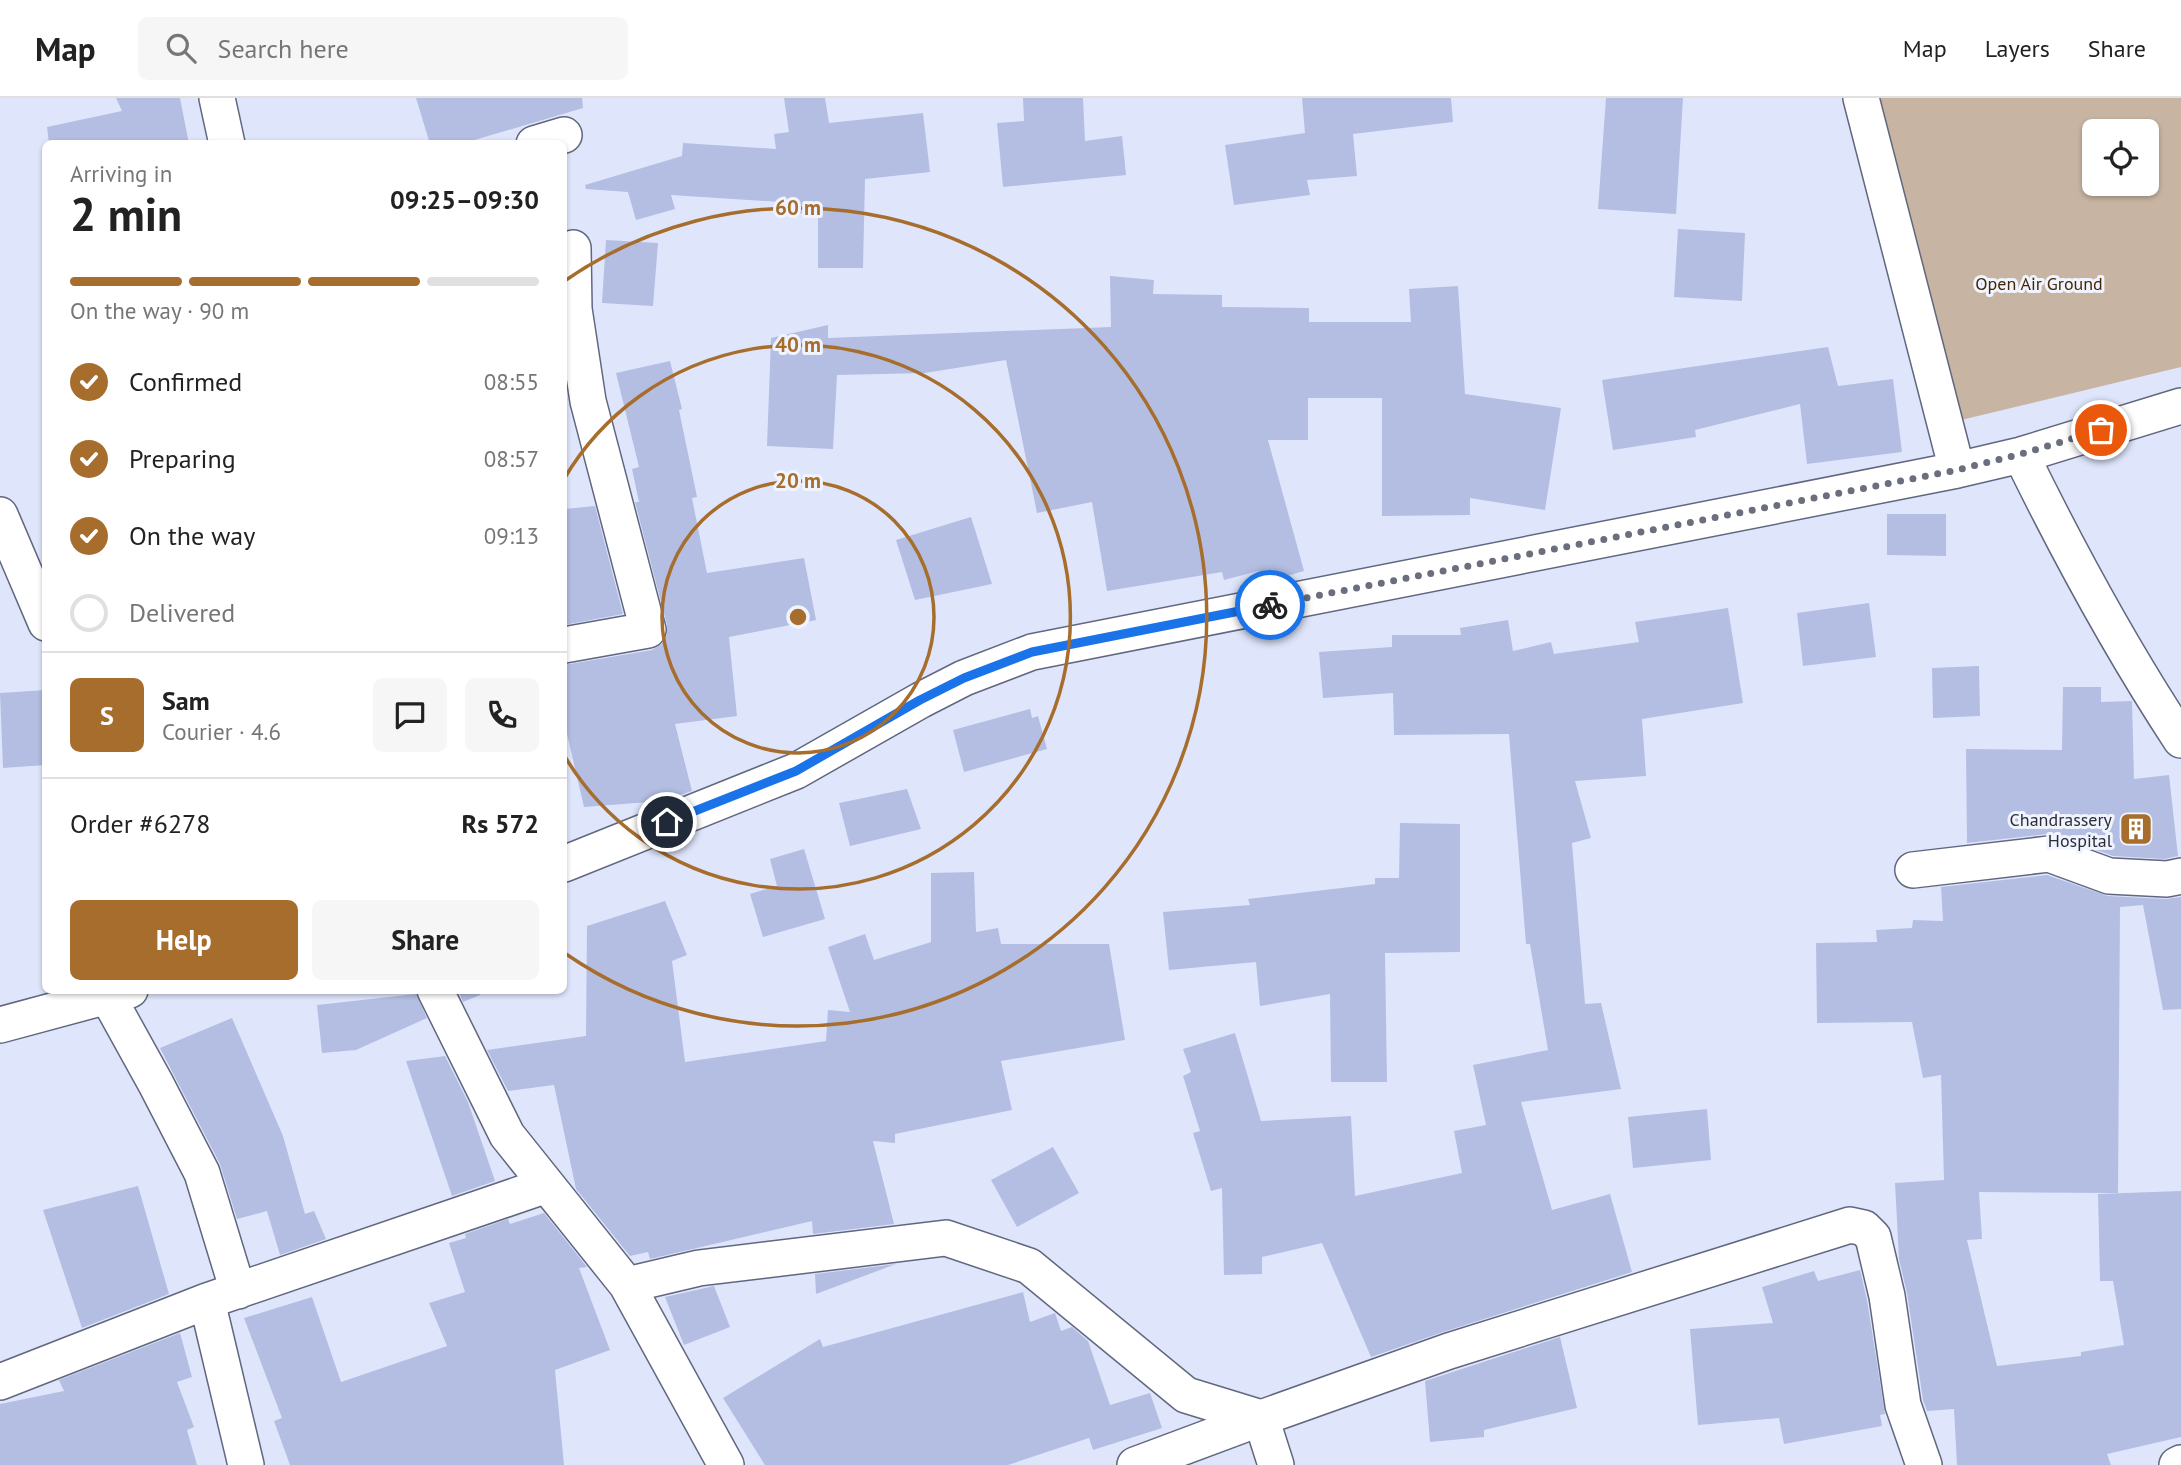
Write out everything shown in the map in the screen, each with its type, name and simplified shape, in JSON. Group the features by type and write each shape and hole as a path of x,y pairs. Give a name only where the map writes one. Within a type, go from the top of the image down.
{"street":[{"path":"217,98 226,140"},
{"path":"1861,98 1957,470"},
{"path":"567,644 648,631 588,401 569,310 573,248"},
{"path":"567,863 796,771 920,700 964,678 1032,652 1957,470 2021,454 2181,406"},
{"path":"2021,454 2082,576 2140,678 2181,740"},
{"path":"0,515 42,613"},
{"path":"1913,870 2049,854 2109,876 2167,879 2181,876"},
{"path":"0,1025 106,994"},
{"path":"114,994 156,1084 202,1172 246,1465"},
{"path":"437,994 507,1135 627,1285 726,1465"},
{"path":"0,1382 222,1296 547,1185"},
{"path":"1135,1465 1448,1351 1850,1225 1864,1228 1873,1237 1887,1296 1903,1405 1924,1465"},
{"path":"627,1285 699,1268 946,1238 1029,1266 1186,1395 1261,1418"},
{"path":"1261,1418 1276,1465"}],"green space":[{"name":"Open Air Ground","path":"1874,98 2181,98 2181,367 1957,421"}],"building":[{"path":"116,98 180,98 188,140 49,140 47,127 122,111"},
{"path":"416,98 582,98 583,108 475,140 429,140"},
{"path":"784,98 825,98 829,123 923,113 930,172 865,179 863,268 818,268 818,212 782,215 781,202 671,195 675,209 636,220 628,192 586,189 585,185 682,156 683,143 776,149 774,134 789,132"},
{"path":"1023,98 1083,98 1085,141 1122,136 1126,175 1003,187 997,123 1024,121"},
{"path":"1302,98 1451,98 1453,122 1353,134 1357,176 1307,180 1310,195 1234,205 1225,145 1305,133"},
{"path":"1606,98 1683,98 1676,214 1598,209"},
{"path":"1678,229 1745,233 1742,301 1674,297"},
{"path":"606,240 658,243 653,306 602,303"},
{"path":"1110,276 1154,280 1153,294 1222,295 1222,307 1309,308 1309,322 1411,322 1409,289 1458,286 1465,394 1561,408 1545,510 1470,498 1470,515 1382,516 1382,398 1308,398 1308,440 1268,440 1304,571 1262,583 1258,571 1224,580 1222,572 1107,591 1092,502 1037,513 1006,360 925,373 837,375 833,449 767,446 771,338 828,325 828,338 1111,327"},
{"path":"1828,347 1838,386 1893,379 1902,452 1807,464 1800,404 1695,430 1696,437 1613,450 1602,380"},
{"path":"670,361 682,409 679,410 697,497 692,498 707,573 804,558 816,620 729,637 737,716 675,724 692,791 662,801 584,807 567,734 567,664 652,650 662,644 667,635 667,625 635,502 639,502 632,469 639,467 616,373"},
{"path":"595,506 623,614 567,624 567,509"},
{"path":"1887,514 1946,514 1946,556 1887,555"},
{"path":"971,517 992,584 915,600 896,540"},
{"path":"1869,603 1876,657 1803,666 1797,613"},
{"path":"1728,608 1743,703 1642,719 1646,776 1575,781 1591,838 1572,843 1585,1004 1601,1003 1621,1089 1521,1102 1552,1210 1610,1194 1632,1272 1371,1357 1322,1243 1262,1257 1262,1274 1224,1275 1222,1188 1211,1191 1193,1133 1200,1131 1183,1076 1191,1072 1183,1049 1235,1033 1261,1121 1351,1116 1355,1196 1462,1173 1454,1131 1486,1125 1473,1065 1548,1050 1530,944 1526,944 1509,734 1394,735 1393,693 1323,698 1319,652 1392,647 1392,635 1461,635 1460,628 1508,620 1513,651 1551,642 1554,654 1639,642 1635,622"},
{"path":"1979,666 1980,716 1933,718 1932,668"},
{"path":"2063,687 2101,687 2101,702 2132,701 2134,779 2169,775 2178,856 2165,859 2113,856 2047,834 1967,843 1966,749 2062,750"},
{"path":"42,690 42,765 3,768 0,693"},
{"path":"1030,709 1032,718 1038,716 1047,749 964,772 953,730"},
{"path":"907,789 921,829 850,846 839,803"},
{"path":"1400,823 1460,824 1460,952 1385,953 1387,1082 1331,1082 1330,994 1260,1006 1256,962 1169,970 1163,912 1250,905 1248,899 1375,884 1375,878 1399,878"},
{"path":"804,849 825,919 763,937 750,894 777,886 770,859"},
{"path":"974,872 976,932 998,928 1001,944 1109,944 1125,1040 1001,1061 1012,1110 895,1134 895,1143 873,1141 894,1224 813,1234 812,1221 650,1259 648,1252 630,1256 576,1189 554,1085 508,1091 487,1050 586,1036 587,926 665,901 687,955 672,961 685,1062 826,1041 828,1010 850,1012 828,947 865,934 874,960 931,942 931,873"},
{"path":"2047,875 2108,896 2166,899 2181,897 2181,1009 2163,1010 2143,905 2120,907 2118,1193 1979,1192 1982,1239 1967,1240 1997,1366 2081,1356 2081,1352 2124,1345 2113,1281 2100,1281 2098,1194 2181,1191 2181,1437 2107,1454 2111,1465 1957,1465 1954,1409 1927,1411 1923,1400 1907,1293 1899,1259 1895,1183 1944,1180 1941,1075 1923,1078 1912,1022 1817,1023 1816,943 1877,942 1876,930 1912,928 1913,920 1943,921 1941,887"},
{"path":"416,994 427,1018 356,1050 322,1053 317,1005"},
{"path":"460,994 480,994 480,995 463,1002"},
{"path":"232,1018 283,1136 305,1214 314,1211 326,1239 280,1255 267,1211 237,1219 220,1164 160,1048"},
{"path":"445,1056 468,1102 495,1181 452,1196 406,1061"},
{"path":"1707,1109 1711,1160 1633,1168 1628,1117"},
{"path":"1053,1147 1079,1193 1017,1227 991,1180"},
{"path":"138,1186 169,1294 82,1328 43,1210"},
{"path":"544,1213 587,1267 579,1268 610,1350 555,1370 564,1465 290,1465 274,1421 282,1418 244,1318 312,1297 341,1382 447,1346 429,1303 465,1292 449,1243 466,1238 465,1234 508,1219 510,1224"},
{"path":"896,1264 816,1294 815,1274"},
{"path":"1860,1270 1885,1414 1880,1415 1882,1426 1784,1444 1779,1418 1698,1425 1690,1329 1773,1323 1762,1287 1814,1271 1818,1281"},
{"path":"714,1286 730,1327 684,1345 665,1297"},
{"path":"1023,1292 1030,1322 1055,1313 1061,1331 1072,1327 1088,1341 1110,1405 1150,1393 1162,1428 1093,1450 1089,1438 1008,1465 765,1465 723,1398 820,1339 823,1347"},
{"path":"180,1333 192,1377 177,1382 194,1427 187,1430 197,1465 0,1465 0,1404 64,1391 59,1380"},
{"path":"1560,1337 1577,1408 1484,1430 1484,1437 1430,1442 1425,1381"}],"way so far":[{"path":"1270,605 1957,470 2101,430"}],"place":[{"name":"Chandrassery Hospital","path":"2136,829"}],"route":[{"path":"667,822 796,771 920,700 964,678 1032,652 1270,605"}]}
